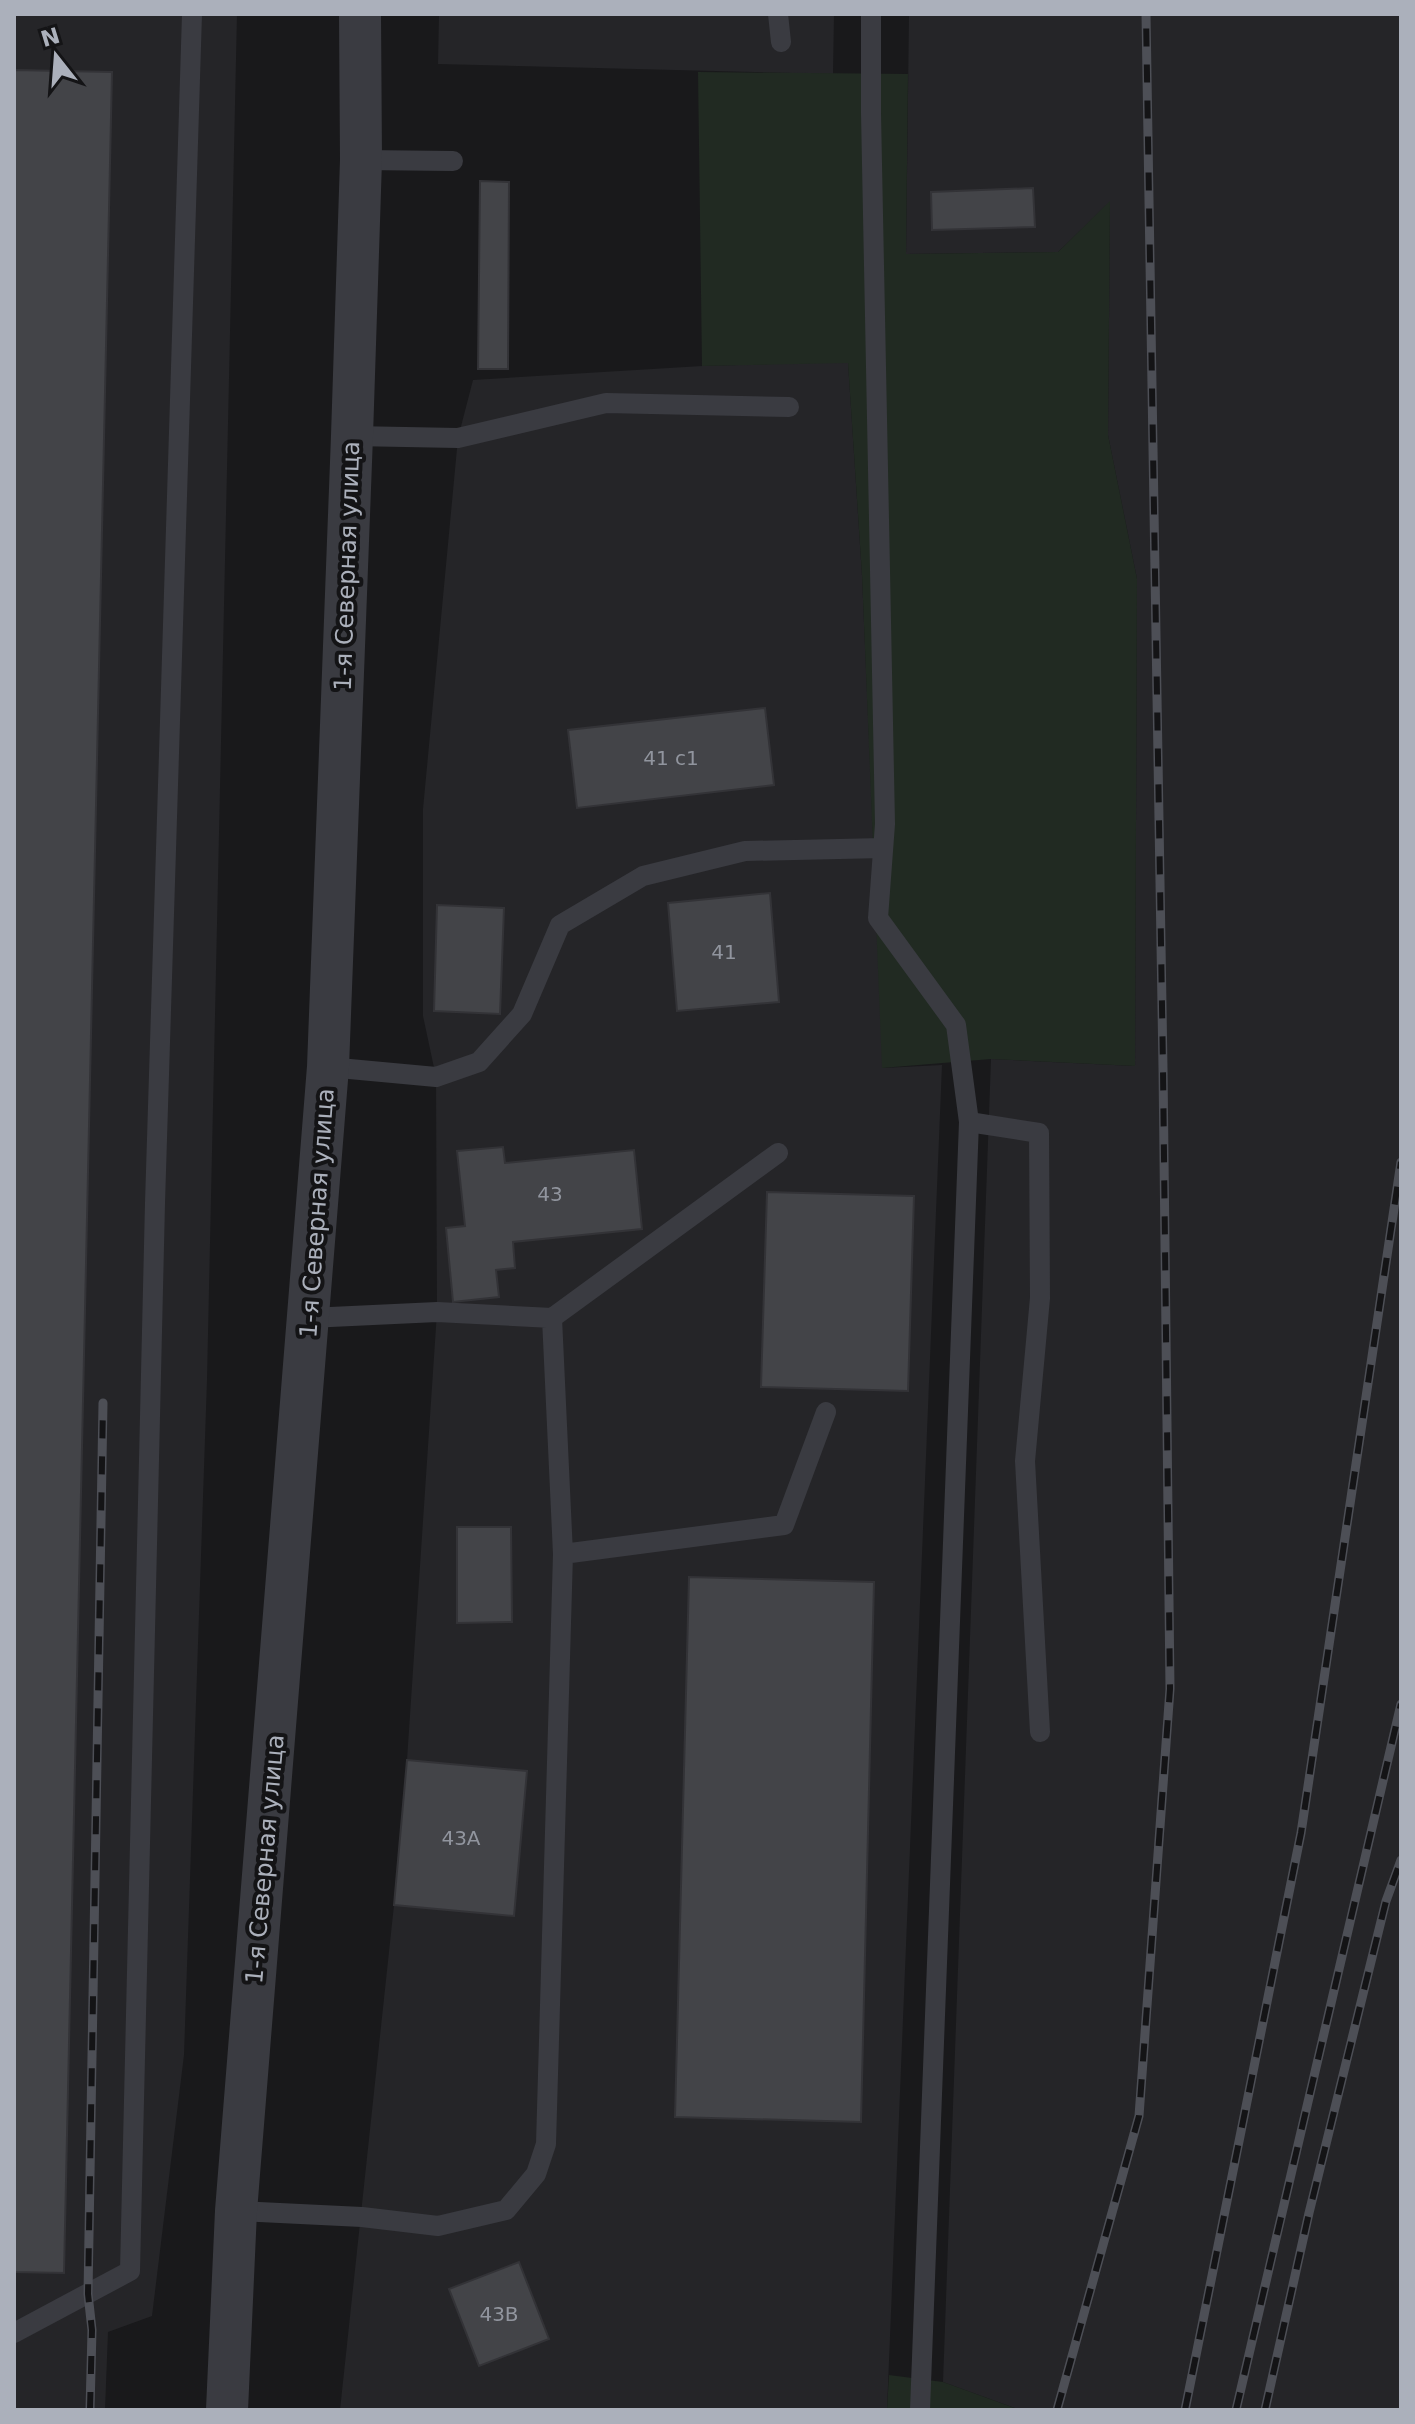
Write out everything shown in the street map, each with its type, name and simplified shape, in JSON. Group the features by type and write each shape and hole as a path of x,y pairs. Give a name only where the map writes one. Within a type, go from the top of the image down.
{"street":[{"name":"1-я Северная улица","path":"227,2410 236,2211 328,1067 361,160 360,14"}],"lane":[{"path":"14,2333 130,2271 155,1203 192,14"},
{"path":"778,14 781,42"},
{"path":"871,14 885,824 878,918 956,1025 969,1122 920,2410"},
{"path":"361,160 453,161"},
{"path":"352,436 458,438 606,403 789,407"},
{"path":"328,1067 436,1077 479,1062 522,1014 560,925 643,876 745,851 883,848"},
{"path":"969,1122 1039,1133 1040,1298 1025,1461 1040,1732"},
{"path":"309,1318 437,1312 552,1318 778,1153"},
{"path":"236,2211 362,2217 438,2226 506,2210 536,2174 546,2144 550,2069 563,1554 552,1318"},
{"path":"563,1554 784,1525 826,1412"}],"shaded area":[{"path":"14,14 237,14 207,1380 184,2055 152,2316 108,2332 105,2410 14,2410"},
{"path":"439,14 834,14 833,74 438,64"},
{"path":"909,14 1401,14 1401,2410 1020,2410 943,2382 991,1059 1135,1066 1137,579 1108,435 1110,202 1058,252 906,254"},
{"path":"698,72 908,74 906,254 1058,252 1110,201 1108,435 1137,579 1135,1066 991,1059 882,1068 862,575 848,363 702,366"},
{"path":"848,362 862,575 883,1068 942,1065 887,2410 340,2410 407,1760 437,1312 436,1077 423,1016 423,809 458,438 473,380 702,366"},
{"path":"889,2375 943,2382 1020,2410 887,2410"}],"building":[{"path":"14,70 112,72 64,2273 14,2272"},
{"path":"480,181 509,182 508,369 478,369"},
{"path":"1033,188 1035,227 932,230 931,192"},
{"path":"765,708 774,785 577,808 568,730"},
{"path":"770,893 779,1002 677,1011 668,903"},
{"path":"437,905 504,908 500,1014 434,1011"},
{"path":"503,1147 505,1163 634,1150 642,1229 513,1242 515,1268 496,1270 499,1297 453,1302 446,1228 465,1226 457,1151"},
{"path":"767,1192 914,1196 908,1391 761,1387"},
{"path":"457,1527 511,1527 512,1622 457,1623"},
{"path":"689,1577 874,1582 861,2122 675,2117"},
{"path":"407,1760 527,1771 514,1916 394,1905"},
{"path":"519,2262 549,2339 479,2366 449,2289"}],"railway":[{"path":"1057,2410 1139,2116 1170,1689 1146,14"},
{"path":"1185,2410 1301,1833 1401,1162"},
{"path":"90,2410 92,2330 88,2294 103,1403"},
{"path":"1236,2410 1401,1704"},
{"path":"1265,2410 1309,2213 1386,1901 1401,1860"}]}
